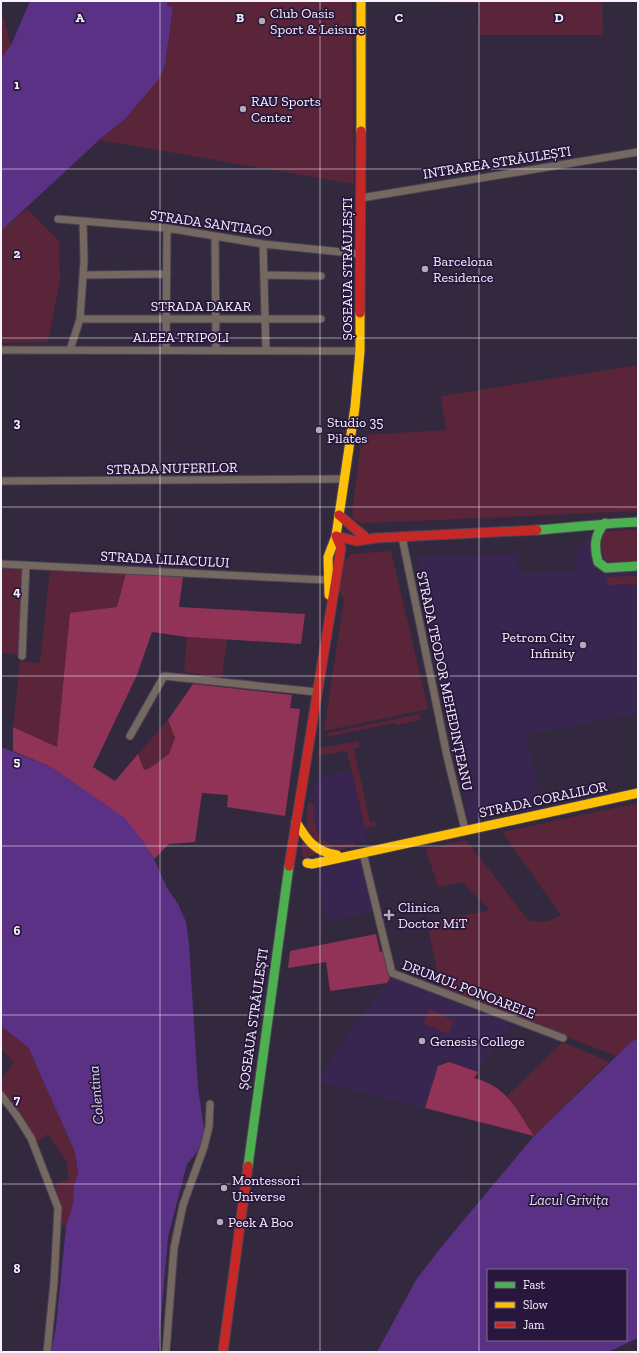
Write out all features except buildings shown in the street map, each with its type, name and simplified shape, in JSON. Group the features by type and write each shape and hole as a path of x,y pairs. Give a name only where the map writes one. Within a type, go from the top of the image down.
{"street":[{"name":"ȘOSEAUA STRĂULEȘTI","path":"330,603 327,580 331,546 336,536 343,479 355,407 360,350 361,1"},
{"name":"INTRAREA STRĂULEȘTI","path":"361,198 638,152"},
{"name":"STRADA SANTIAGO","path":"58,219 167,228 263,244 360,254"},
{"path":"70,350 80,319 83,275 83,222"},
{"path":"166,350 167,228"},
{"path":"214,236 216,350"},
{"path":"263,244 266,350"},
{"path":"83,275 167,274"},
{"path":"264,275 321,276"},
{"name":"STRADA DAKAR","path":"80,319 321,319"},
{"name":"ALEEA TRIPOLI","path":"1,350 360,350"},
{"name":"STRADA NUFERILOR","path":"1,482 343,479"},
{"path":"338,515 366,539"},
{"path":"336,536 356,541 376,538 573,528 605,523 638,522"},
{"path":"605,523 596,534 595,545 598,562 603,567 638,566"},
{"path":"573,528 588,535 595,545"},
{"name":"ȘOSEAUA STRĂULEȘTI","path":"223,1352 289,867 330,603 340,553 340,542 336,536"},
{"name":"STRADA TEODOR MEHEDINȚEANU","path":"402,537 465,830"},
{"path":"340,553 366,539"},
{"name":"STRADA LILIACULUI","path":"1,564 327,580"},
{"path":"22,656 26,565"},
{"path":"130,736 164,676 317,692"},
{"name":"STRADA CORALILOR","path":"307,863 312,864 452,834 454,832 638,794"},
{"path":"296,822 310,842 319,851 325,854 337,855"},
{"name":"STRADA CORALILOR","path":"289,867 452,830 454,832"},
{"name":"DRUMUL PONOARELE","path":"363,853 392,973 563,1038"},
{"path":"1,1095 17,1116 30,1138 58,1208 54,1282 47,1352"},
{"path":"166,1352 174,1248 183,1205 204,1147 209,1127 210,1104"}],"shaded area":[{"name":"RAU Sports Center","path":"168,1 352,1 354,184 99,140 125,119 159,79 165,65 173,8 167,6"},
{"path":"368,1 602,1 603,35 480,35 479,3"},
{"path":"1,11 11,45 1,58"},
{"path":"27,209 59,241 60,280 48,342 1,343 1,231"},
{"path":"638,365 638,511 368,523 361,523 354,520 352,511 362,435 446,430 441,396"},
{"path":"638,529 638,713 526,735 542,805 469,821 417,556 517,554 518,573 575,571 575,552 591,536 606,531"},
{"path":"638,529 638,561 616,563 606,560 601,546 603,532"},
{"path":"391,551 428,709 324,731 344,599 339,591 344,561 351,554"},
{"path":"1,569 22,570 19,654 1,653"},
{"path":"50,569 126,573 117,607 70,614 57,747 13,727 20,661 40,663"},
{"path":"126,573 183,577 179,607 305,614 301,644 187,637 152,632 137,675 93,767 115,781 138,754 144,770 150,768 169,754 175,738 168,720 193,684 292,695 290,708 300,709 285,816 227,807 228,795 202,793 195,842 169,844 154,859 142,840 99,801 51,767 13,751 13,727 57,747 70,613 117,607"},
{"path":"638,576 638,585 622,584 608,586 605,577"},
{"path":"187,637 227,639 222,678 184,672"},
{"path":"419,714 420,720 397,725 394,723 327,737 328,733"},
{"path":"168,720 175,738 169,754 150,768 144,770 138,754"},
{"path":"358,741 360,747 354,749 370,822 375,822 376,826 365,828 347,751 317,756 320,748"},
{"path":"351,771 367,842 335,845 320,836 313,823 313,791 315,778"},
{"path":"310,802 314,805 316,830 323,840 336,845 352,843 355,844 354,847 334,851 317,841 307,828 307,805"},
{"path":"638,803 638,1038 616,1056 441,988 427,923 490,910 462,882 438,887 426,849 466,840 528,920 541,922 561,915 502,832"},
{"path":"302,839 317,854 305,857 302,856"},
{"path":"360,859 372,912 326,922 316,868"},
{"path":"376,934 380,952 384,951 390,978 387,983 330,991 326,962 288,968 290,951"},
{"name":"Genesis College","path":"392,977 514,1022 476,1072 441,1059 425,1108 317,1081 366,1009 369,1008"},
{"path":"430,1009 454,1021 448,1034 423,1023"},
{"path":"1,1026 28,1047 75,1152 78,1173 74,1186 73,1204 66,1226 60,1224 61,1212 55,1184 69,1179 67,1162 48,1134 36,1143 21,1114 1,1090 1,1079 14,1062 1,1049"},
{"path":"563,1042 609,1062 534,1136 507,1096"},
{"path":"449,1062 478,1072 474,1078 486,1082 503,1093 516,1108 534,1136 425,1108 438,1066"}],"water":[{"path":"30,1 168,1 167,6 173,7 165,65 159,79 125,119 99,140 1,231 1,58 11,45"},
{"name":"Colentina","path":"1,747 51,767 125,818 154,859 167,888 178,904 186,922 189,944 198,1088 204,1128 203,1137 198,1151 187,1164 168,1237 158,1352 51,1352 56,1327 66,1226 73,1204 74,1186 78,1173 75,1152 28,1047 1,1026"},
{"name":"Lacul Grivița","path":"638,1038 638,1338 608,1352 377,1352 416,1280 442,1246 534,1136 630,1043"}],"traffic: fast":[{"path":"537,530 638,522"},
{"path":"605,523 601,528 596,541 598,562 606,568 638,566"},
{"path":"248,1166 289,866"}],"traffic: slow":[{"path":"361,1 361,131"},
{"path":"329,595 328,557 336,536 355,407 360,351 360,313"},
{"path":"307,863 312,864 638,793"},
{"path":"296,822 312,844 323,851 337,855"}],"traffic: jam":[{"path":"360,313 361,131"},
{"path":"339,515 364,536"},
{"path":"336,536 356,541 376,538 537,530"},
{"path":"289,866 341,548 336,536"},
{"path":"223,1352 248,1166"}],"place":[{"name":"Club Oasis Sport & Leisure","path":"262,21"},
{"name":"RAU Sports Center","path":"243,109"},
{"name":"Barcelona Residence","path":"425,269"},
{"name":"Studio 35 Pilates","path":"319,430"},
{"name":"Petrom City Infinity","path":"583,645"},
{"name":"Clinica Doctor MiT","path":"389,915"},
{"name":"Genesis College","path":"422,1041"},
{"name":"Montessori Universe","path":"224,1188"},
{"name":"Peek A Boo","path":"220,1222"}]}
